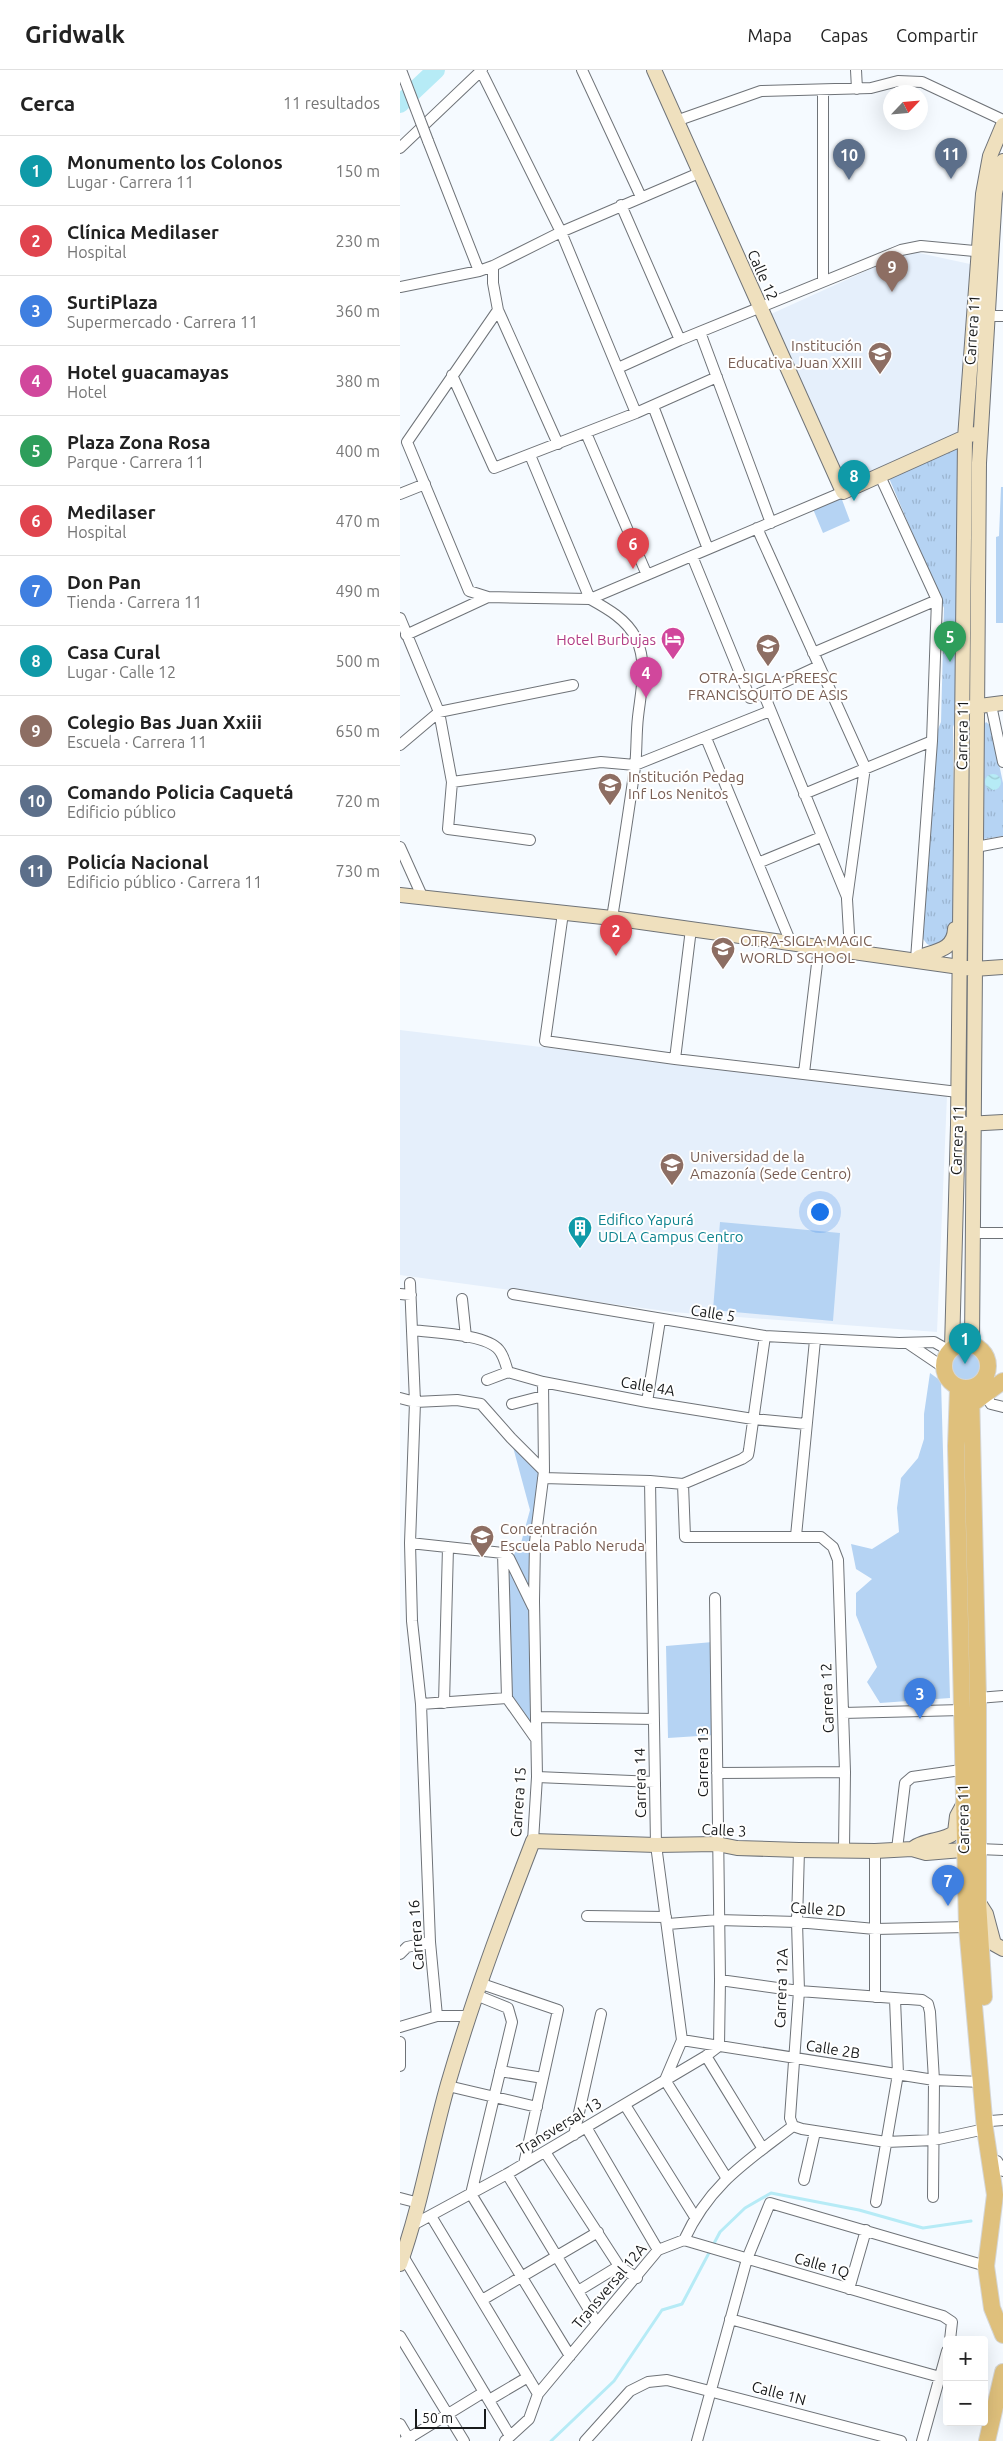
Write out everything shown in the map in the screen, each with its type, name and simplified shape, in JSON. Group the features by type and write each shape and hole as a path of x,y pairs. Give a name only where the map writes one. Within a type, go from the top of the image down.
{"main road":[{"name":"Calle 12","path":"654,70 843,492"},
{"name":"Carrera 11","path":"978,1349 973,1233 976,847 991,705 981,430 987,316 982,194 990,156 1003,125"},
{"name":"Carrera 11","path":"951,1350 958,1125 965,438 985,252 1003,161"},
{"path":"843,492 981,430"},
{"path":"962,707 991,705"},
{"path":"400,894 612,918 974,968 1003,967"},
{"path":"916,959 949,946 954,939 954,929 960,926"},
{"path":"958,1125 1003,1122"},
{"path":"1003,1364 978,1349 958,1345 951,1350 943,1367 950,1383 973,1392 1003,1381"},
{"path":"973,1392 987,1374 988,1367 978,1349"},
{"name":"Carrera 11","path":"971,1849 963,1805 970,1769 978,1698 971,1446 973,1392"},
{"name":"Carrera 11","path":"973,1392 956,1446 962,1710 970,1769 972,1902 1000,2192"},
{"name":"Calle 3","path":"912,1848 921,1842 950,1837 955,1832 957,1816 963,1805"},
{"name":"Calle 3","path":"533,1841 656,1845 718,1844 737,1848 799,1850 844,1849 875,1851 912,1848 926,1853 971,1849"},
{"name":"Carrera 15","path":"401,2260 419,2204 448,2086 477,1989 533,1841"},
{"name":"Carrera 11","path":"972,1902 967,1927 981,2082 993,2123 1000,2166 1000,2192 986,2266 992,2308 1003,2335"},
{"path":"972,1902 986,1914 994,1944 1003,1949"},
{"path":"987,2441 1003,2372"}],"street":[{"path":"401,70 479,271"},
{"path":"400,148 481,70 560,232 636,413"},
{"path":"582,70 641,196"},
{"path":"856,70 857,88"},
{"path":"676,121 761,91 872,88 898,81 922,82 1003,120"},
{"path":"823,90 823,280"},
{"path":"400,287 479,271 560,232 699,173"},
{"path":"621,205 680,340"},
{"path":"618,368 680,340 760,309 823,280 901,250 921,246 985,252"},
{"path":"492,266 498,310 558,444"},
{"path":"498,310 407,442 469,591 488,597 590,599 843,492"},
{"path":"987,316 1003,316"},
{"path":"700,332 771,522"},
{"path":"452,375 494,468 636,413 717,377"},
{"path":"653,406 708,549"},
{"path":"586,433 647,575"},
{"path":"530,455 590,599 610,610 625,623 635,638 642,659 643,686 638,717 635,765 612,918"},
{"path":"880,476 937,600 932,741 916,959"},
{"path":"400,494 424,484"},
{"path":"757,528 865,767 847,899 850,951"},
{"path":"692,556 750,698 819,666"},
{"path":"406,635 488,597"},
{"path":"813,653 937,600"},
{"path":"400,618 439,712 452,782 448,829 530,840"},
{"path":"400,745 439,712 573,685"},
{"path":"763,692 847,899"},
{"path":"991,705 1003,762"},
{"path":"452,782 601,762 635,765 770,711"},
{"path":"706,738 790,943"},
{"path":"804,794 865,767 932,741"},
{"path":"758,863 821,837"},
{"path":"976,847 1003,842"},
{"path":"400,847 422,896"},
{"path":"563,913 545,1041 675,1059 958,1092"},
{"path":"675,1059 691,929"},
{"path":"804,1074 819,947"},
{"path":"973,1233 1003,1233"},
{"name":"Carrera 16","path":"410,1283 415,1402 410,1543 412,1621 421,1704 430,1942 437,2016"},
{"path":"400,1294 411,1295"},
{"name":"Calle 5","path":"514,1294 660,1320 765,1336 909,1344 934,1342 951,1350"},
{"path":"462,1299 466,1336"},
{"path":"647,1402 660,1320"},
{"path":"413,1330 466,1336 495,1346 501,1352 508,1372 488,1380"},
{"path":"400,1398 415,1402 457,1400 481,1404 544,1475 683,1484 748,1456 765,1336"},
{"path":"683,1484 685,1538 796,1536 815,1340"},
{"path":"909,1344 943,1367"},
{"name":"Calle 4A","path":"508,1372 543,1382 647,1402 753,1419 806,1424"},
{"name":"Carrera 15","path":"533,1841 537,1777 534,1609 535,1542 544,1475 543,1382"},
{"path":"973,1392 991,1404 1003,1407"},
{"path":"512,1404 544,1396"},
{"name":"Carrera 14","path":"650,1481 656,1845 682,2040 665,2080"},
{"name":"Carrera 12","path":"796,1536 821,1537 833,1547 838,1560 845,1772 844,1849"},
{"path":"410,1543 503,1553 509,1558 534,1609"},
{"path":"444,1702 448,1547"},
{"path":"503,1553 507,1698 536,1739"},
{"name":"Carrera 13","path":"715,1598 720,1980 719,2046"},
{"path":"978,1698 1003,1696"},
{"path":"421,1704 507,1698"},
{"path":"843,1713 962,1710"},
{"path":"536,1717 654,1720"},
{"path":"897,1849 905,1783 912,1777 970,1769"},
{"path":"717,1773 845,1772"},
{"path":"537,1777 655,1782"},
{"name":"Calle 3","path":"971,1849 1003,1850"},
{"name":"Carrera 12A","path":"793,2126 790,2118 799,1991 797,1922 799,1850"},
{"path":"875,1851 875,1997"},
{"name":"Calle 2D","path":"587,1916 667,1920 797,1922 875,1929 967,1927"},
{"path":"401,1952 407,1947 430,1942"},
{"path":"720,1980 799,1991 922,2000 928,2004 934,2080 933,2197"},
{"path":"477,1989 558,2010 524,2164"},
{"path":"477,1989 508,2008 512,2022 471,2194 520,2278 570,2356"},
{"path":"876,2202 898,2074 895,1999"},
{"path":"574,2135 601,2014"},
{"path":"400,2027 437,2016 469,2016"},
{"name":"Calle 2B","path":"682,2040 934,2080 981,2082"},
{"path":"400,2042 400,2066"},
{"name":"Transversal 13","path":"412,2226 574,2135 706,2056 719,2046"},
{"path":"706,2056 763,2149"},
{"path":"500,2071 543,2078"},
{"path":"665,2080 726,2177"},
{"path":"448,2086 537,2107"},
{"path":"625,2104 694,2217"},
{"path":"684,2240 694,2217 726,2177 793,2126 815,2132 886,2142 934,2140 993,2123"},
{"path":"586,2127 658,2250"},
{"path":"804,2180 815,2132"},
{"path":"545,2152 619,2266 636,2278"},
{"path":"507,2174 597,2323"},
{"path":"400,2198 419,2204"},
{"path":"696,2441 747,2259 770,2203 986,2266"},
{"path":"430,2216 538,2394"},
{"path":"849,2289 866,2230"},
{"path":"482,2300 598,2232"},
{"name":"Transversal 12A","path":"508,2438 529,2419 538,2394 658,2250 684,2240"},
{"name":"Calle 1Q","path":"684,2240 943,2316 952,2322 950,2336"},
{"path":"401,2260 487,2396 508,2438"},
{"path":"578,2291 619,2266"},
{"path":"730,2319 940,2377"},
{"path":"400,2336 464,2441"},
{"path":"922,2441 943,2366"},
{"path":"400,2424 408,2440 448,2414 528,2377"},
{"name":"Calle 1N","path":"585,2441 630,2391 648,2382 667,2380 901,2441"}],"shaded area":[{"name":"Institución Educativa Juan XXIII","path":"910,251 970,264 959,436 844,485 771,314"},
{"name":"Universidad de la Amazonía (Sede Centro)","path":"400,1030 947,1096 937,1332 672,1312 400,1275"}],"green space":[{"path":"957,449 957,717 953,727 954,934 934,947 927,944 921,936 936,734 941,722 944,608 889,478"},
{"path":"1001,487 1003,487 1003,623 996,623 996,537 999,536"},
{"path":"841,497 850,521 823,533 813,509"},
{"path":"986,722 991,726 1003,783 1003,836 984,839 982,727"},
{"path":"720,1222 840,1233 833,1321 713,1310"},
{"path":"966,1350 978,1355 983,1367 978,1379 966,1384 954,1379 949,1367 954,1355"},
{"path":"930,1373 941,1381 950,1698 880,1703 867,1682 877,1667 856,1615 856,1593 872,1579 856,1569 851,1544 872,1549 899,1532 897,1508 901,1478 918,1458 924,1439 924,1414"},
{"path":"513,1447 541,1474 534,1721 531,1724 509,1694 507,1566 521,1543 530,1510"},
{"path":"713,1642 714,1735 668,1738 666,1646"}],"water":[{"path":"990,774 996,774 1001,779 999,788 990,790 985,785 985,779"}],"waterway":[{"path":"400,104 436,70"},
{"path":"551,2441 614,2381 662,2310 682,2304 720,2232 745,2208 771,2193 859,2210 923,2228 971,2221"}],"place":[{"name":"Policía Nacional","path":"951,179"},
{"name":"Comando Policia Caquetá","path":"849,180"},
{"name":"Colegio Bas Juan Xxiii","path":"892,292"},
{"name":"Institución Educativa Juan XXIII","path":"880,375"},
{"name":"Casa Cural","path":"854,501"},
{"name":"Medilaser","path":"633,569"},
{"name":"Hotel Burbujas","path":"673,660"},
{"name":"Plaza Zona Rosa","path":"950,662"},
{"name":"OTRA-SIGLA PREESC FRANCISQUITO DE ASIS","path":"768,667"},
{"name":"Hotel guacamayas","path":"646,698"},
{"name":"Institución Pedag Inf Los Nenitos","path":"610,806"},
{"name":"Clínica Medilaser","path":"616,956"},
{"name":"OTRA-SIGLA MAGIC WORLD SCHOOL","path":"723,970"},
{"name":"Universidad de la Amazonía (Sede Centro)","path":"672,1186"},
{"name":"Edifico Yapurá UDLA Campus Centro","path":"580,1249"},
{"name":"Monumento los Colonos","path":"965,1364"},
{"name":"Concentración Escuela Pablo Neruda","path":"482,1558"},
{"name":"SurtiPlaza","path":"920,1719"},
{"name":"Don Pan","path":"948,1906"}]}
